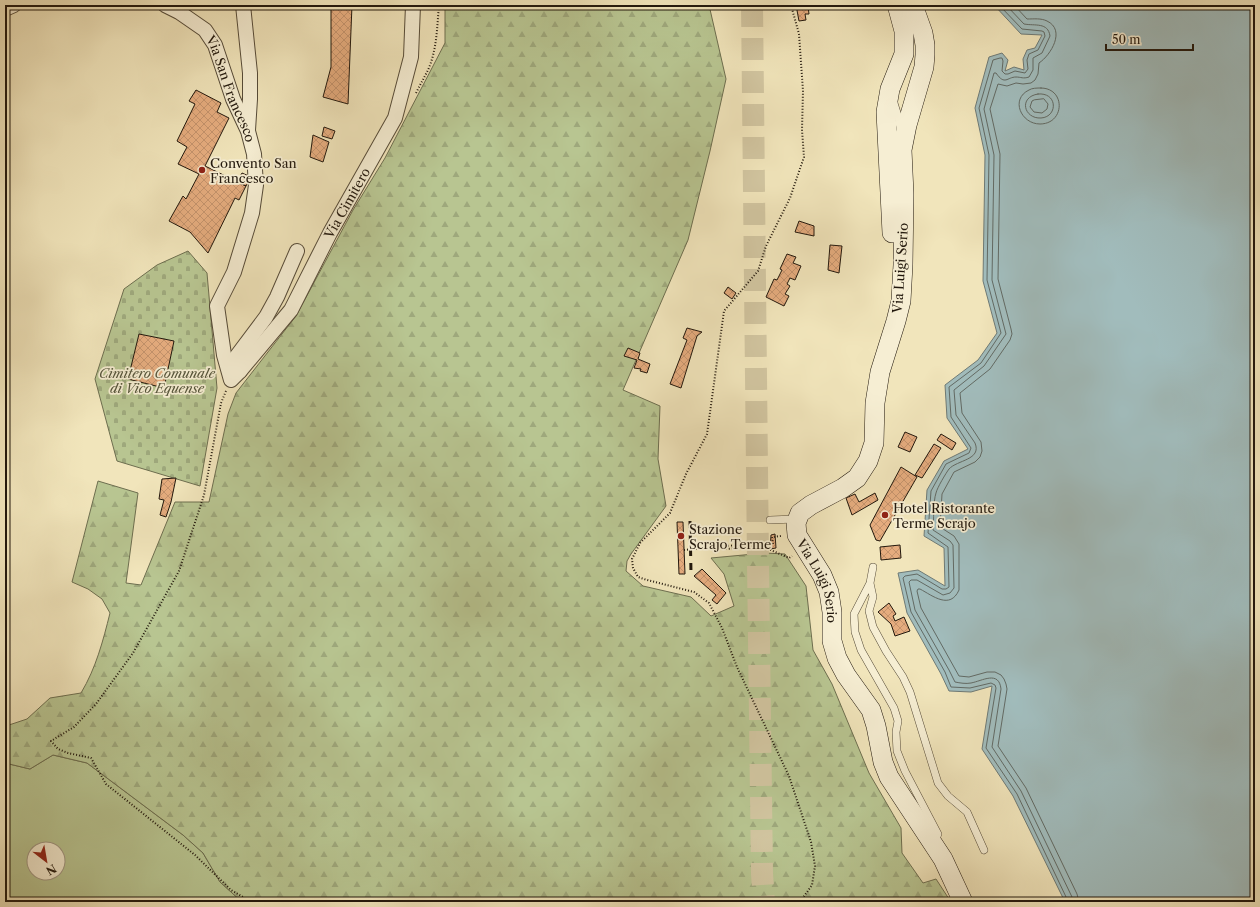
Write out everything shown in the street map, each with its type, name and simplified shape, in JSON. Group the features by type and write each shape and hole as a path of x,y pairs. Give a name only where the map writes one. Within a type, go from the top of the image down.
{"main road":[{"path":"889,344 892,251 886,112 890,89 904,54 901,18 897,5"},
{"name":"Via Luigi Serio","path":"913,5 923,33 925,45 924,67 907,124 902,150 904,194 901,301 880,372 875,403 874,443 868,461 857,478 800,513 796,523 797,535 822,575 828,592 832,612 832,641 837,658 846,675 871,710 876,726 883,762 889,777 942,859 963,902"}],"street":[{"path":"5,9 14,5"},
{"name":"Via San Francesco","path":"165,5 179,12 205,30 215,45 233,99 248,131 254,154 256,185 252,213 234,272 217,306 224,354 236,376"},
{"path":"243,5 250,73 248,131"},
{"name":"Via Cimitero","path":"236,376 291,310 330,233 395,118 411,57 413,5"},
{"path":"236,376 236,357 270,310 297,251"}],"lane":[{"path":"894,103 900,123 902,150"},
{"path":"770,520 797,519"},
{"path":"873,568 870,582 854,614 855,632 861,650 894,708 898,721 896,732 897,751 905,771 938,834 933,845"},
{"path":"870,582 873,596 869,611 873,627 886,651 904,677 938,783 948,796 967,812 984,850"}],"path":[{"path":"791,5 799,34 803,91 802,130 804,157 790,198 766,246 758,271 724,312 707,434 686,474 670,513 640,544 632,559 633,568 638,577 694,592 710,603 722,628 736,667 789,776 811,842 815,866 812,885 800,902"},
{"path":"236,376 221,403 204,495 179,571 133,653 96,704 74,727 51,741 58,749 68,754 90,758 106,784 195,855 231,890 252,902"},
{"path":"684,550 722,546 770,544"},
{"path":"722,546 722,549 764,548 789,558 797,554"}],"green space":[{"path":"445,5 709,5 726,79 710,151 688,240 623,390 660,406 658,459 666,506 631,554 627,561 626,571 643,586 691,597 711,616 734,606 724,574 711,558 765,553 785,554 806,586 813,650 832,684 869,773 901,828 902,853 923,883 936,879 951,902 242,902 220,882 203,853 183,835 87,763 53,755 30,769 5,763 5,726 27,719 50,698 81,693 91,674 105,634 110,613 102,599 88,589 72,582 98,481 138,493 126,583 141,585 175,502 209,502 228,414 236,393 296,316 353,210 385,158 445,43"},
{"name":"Cimitero Comunale di Vico Equense","path":"188,251 207,273 217,388 200,486 117,461 95,379 124,289 157,265"},
{"path":"53,755 87,763 183,835 203,853 220,882 242,902 5,902 5,763 30,769"}],"water":[{"path":"994,5 1255,5 1255,902 1065,902 1013,796 982,749 992,686 971,692 949,691 907,613 898,573 918,570 945,586 944,548 924,536 927,490 944,461 968,449 947,418 945,385 978,360 997,333 983,281 985,155 975,108 989,57 1002,53 1008,60 1005,71 1014,67 1024,70 1023,59 1027,50 1035,48 1042,35 1021,34"}],"building":[{"path":"331,5 352,5 348,104 323,97 331,67"},
{"path":"796,5 812,5 808,6 809,14 805,14 806,20 799,21"},
{"name":"Convento San Francesco","path":"196,90 221,103 217,112 229,118 205,166 246,186 239,200 235,198 208,253 190,232 169,221 183,196 186,199 199,174 178,164 187,147 177,141 195,104 189,101"},
{"path":"324,127 335,131 332,139 322,136"},
{"path":"313,135 329,142 323,162 310,157"},
{"path":"242,173 251,177 246,186 237,182"},
{"path":"799,221 814,226 814,236 795,232"},
{"path":"830,245 842,246 839,273 828,270"},
{"path":"787,254 796,257 793,263 801,266 795,280 790,278 787,284 790,286 785,294 789,296 784,306 766,297 774,279 777,280 782,270 780,269"},
{"path":"728,287 736,293 732,299 724,293"},
{"path":"687,328 702,332 697,336 681,388 670,384 687,340 683,338"},
{"path":"139,334 174,341 164,388 128,379"},
{"path":"628,348 640,353 638,359 650,364 647,373 640,371 641,369 634,368 637,360 624,356"},
{"path":"905,432 917,437 910,452 898,447"},
{"path":"941,434 956,443 952,450 937,440"},
{"path":"934,444 941,448 922,478 915,475"},
{"path":"901,467 917,477 880,541 876,540 870,525"},
{"path":"176,478 166,517 160,515 164,500 159,499 162,479"},
{"path":"875,493 878,500 852,515 846,498 855,494 859,502"},
{"name":"Stazione Scrajo Terme","path":"677,522 683,522 685,574 679,574"},
{"path":"775,534 776,548 770,549 771,535"},
{"path":"900,545 901,558 881,560 880,547"},
{"path":"702,569 726,593 717,604 712,600 716,595 694,576"},
{"path":"889,603 896,614 893,616 895,621 904,617 910,631 895,636 891,624 878,612"}],"tunnel":[{"path":"752,5 762,874 764,902"}],"railway":[{"path":"690,521 691,573"}],"place":[{"name":"Convento San Francesco","path":"202,170"},
{"name":"Hotel Ristorante Terme Scrajo","path":"885,515"},
{"name":"Stazione Scrajo Terme","path":"681,536"}]}
